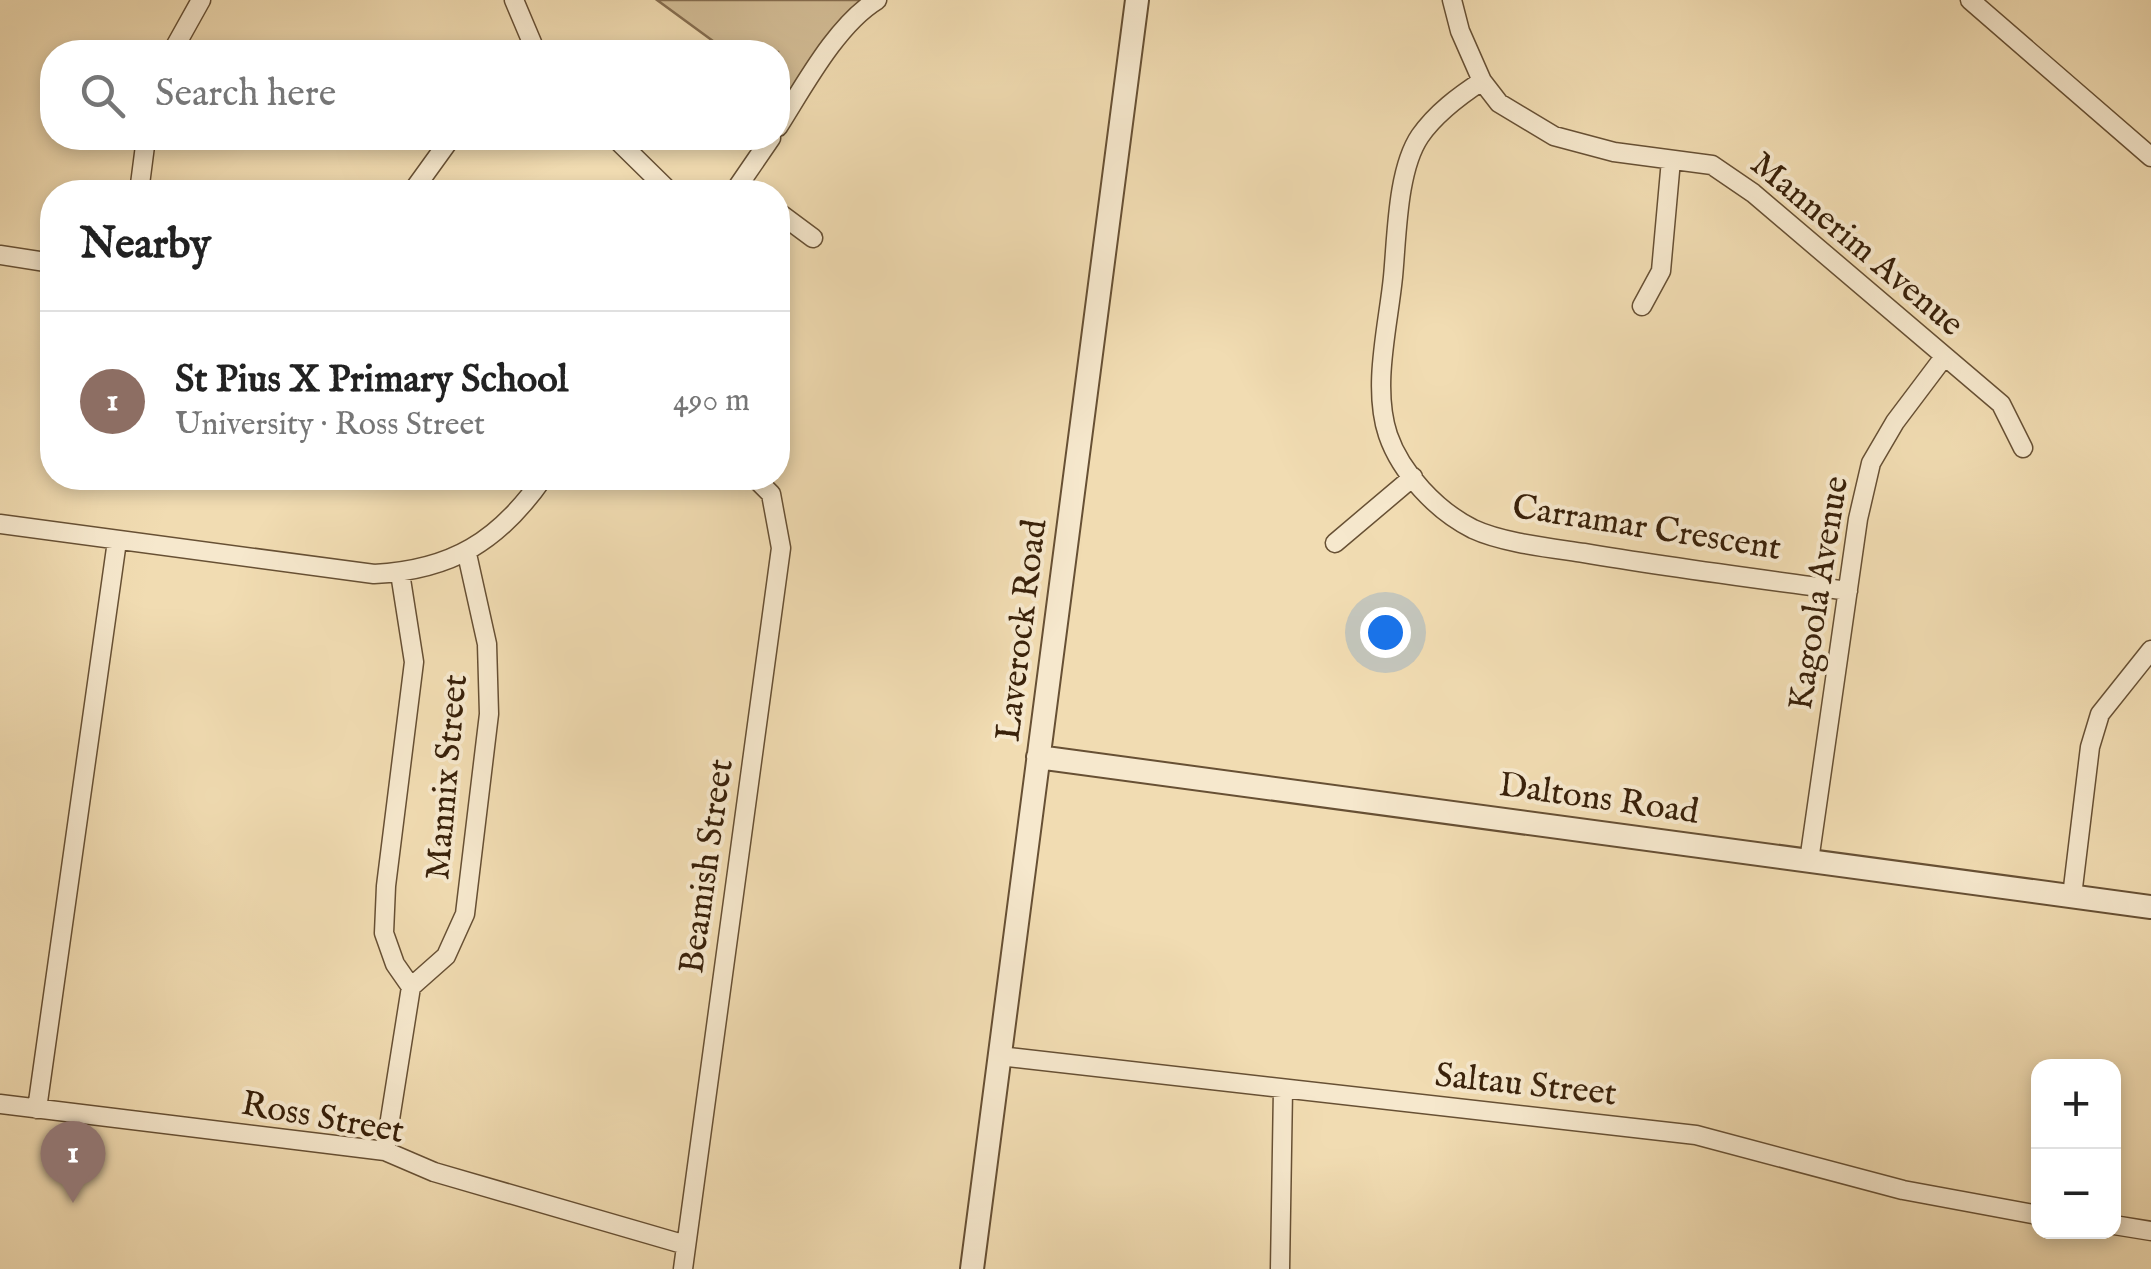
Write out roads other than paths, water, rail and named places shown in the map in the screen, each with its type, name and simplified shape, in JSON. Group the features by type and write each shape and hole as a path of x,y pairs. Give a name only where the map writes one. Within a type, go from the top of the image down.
{"street":[{"path":"179,40 201,0"},
{"path":"514,0 527,40"},
{"path":"790,109 826,54 865,7 876,0"},
{"name":"Laverock Road","path":"972,1269 1137,0"},
{"name":"Mannerim Avenue","path":"1452,0 1460,31 1482,81 1499,103 1554,136 1614,152 1712,165 1753,192 2001,404 2023,448"},
{"path":"1970,0 2151,158"},
{"name":"Carramar Crescent","path":"1482,81 1450,103 1419,136 1409,160 1381,398 1386,431 1398,462 1442,508 1474,530 1606,557 1848,591"},
{"path":"141,180 144,150"},
{"path":"421,180 443,150"},
{"path":"626,150 658,180"},
{"path":"748,180 764,150"},
{"path":"1642,306 1661,271 1671,160"},
{"path":"790,221 814,238"},
{"path":"0,255 40,261"},
{"name":"Kagoola Avenue","path":"1809,860 1858,520 1871,463 1895,422 1944,357"},
{"path":"1335,543 1413,478"},
{"path":"0,524 374,574 400,573 466,554 519,512 535,490"},
{"name":"Beamish Street","path":"683,1269 782,548 766,490"},
{"path":"37,1109 117,541"},
{"name":"Mannix Street","path":"400,573 414,662 386,886 384,933 395,964 410,987 446,956 465,914 489,714 487,644 466,554"},
{"path":"2072,896 2090,747 2100,714 2151,650"},
{"name":"Daltons Road","path":"1038,756 2151,907"},
{"path":"385,1151 410,987"},
{"name":"Saltau Street","path":"1000,1056 1696,1136 1903,1190 2031,1213"},
{"path":"1280,1269 1283,1088"},
{"name":"Ross Street","path":"0,1104 385,1151 434,1172 686,1245"},
{"path":"2121,1226 2151,1230"}],"place":[{"name":"St Pius X Primary School","path":"73,1203"}]}
